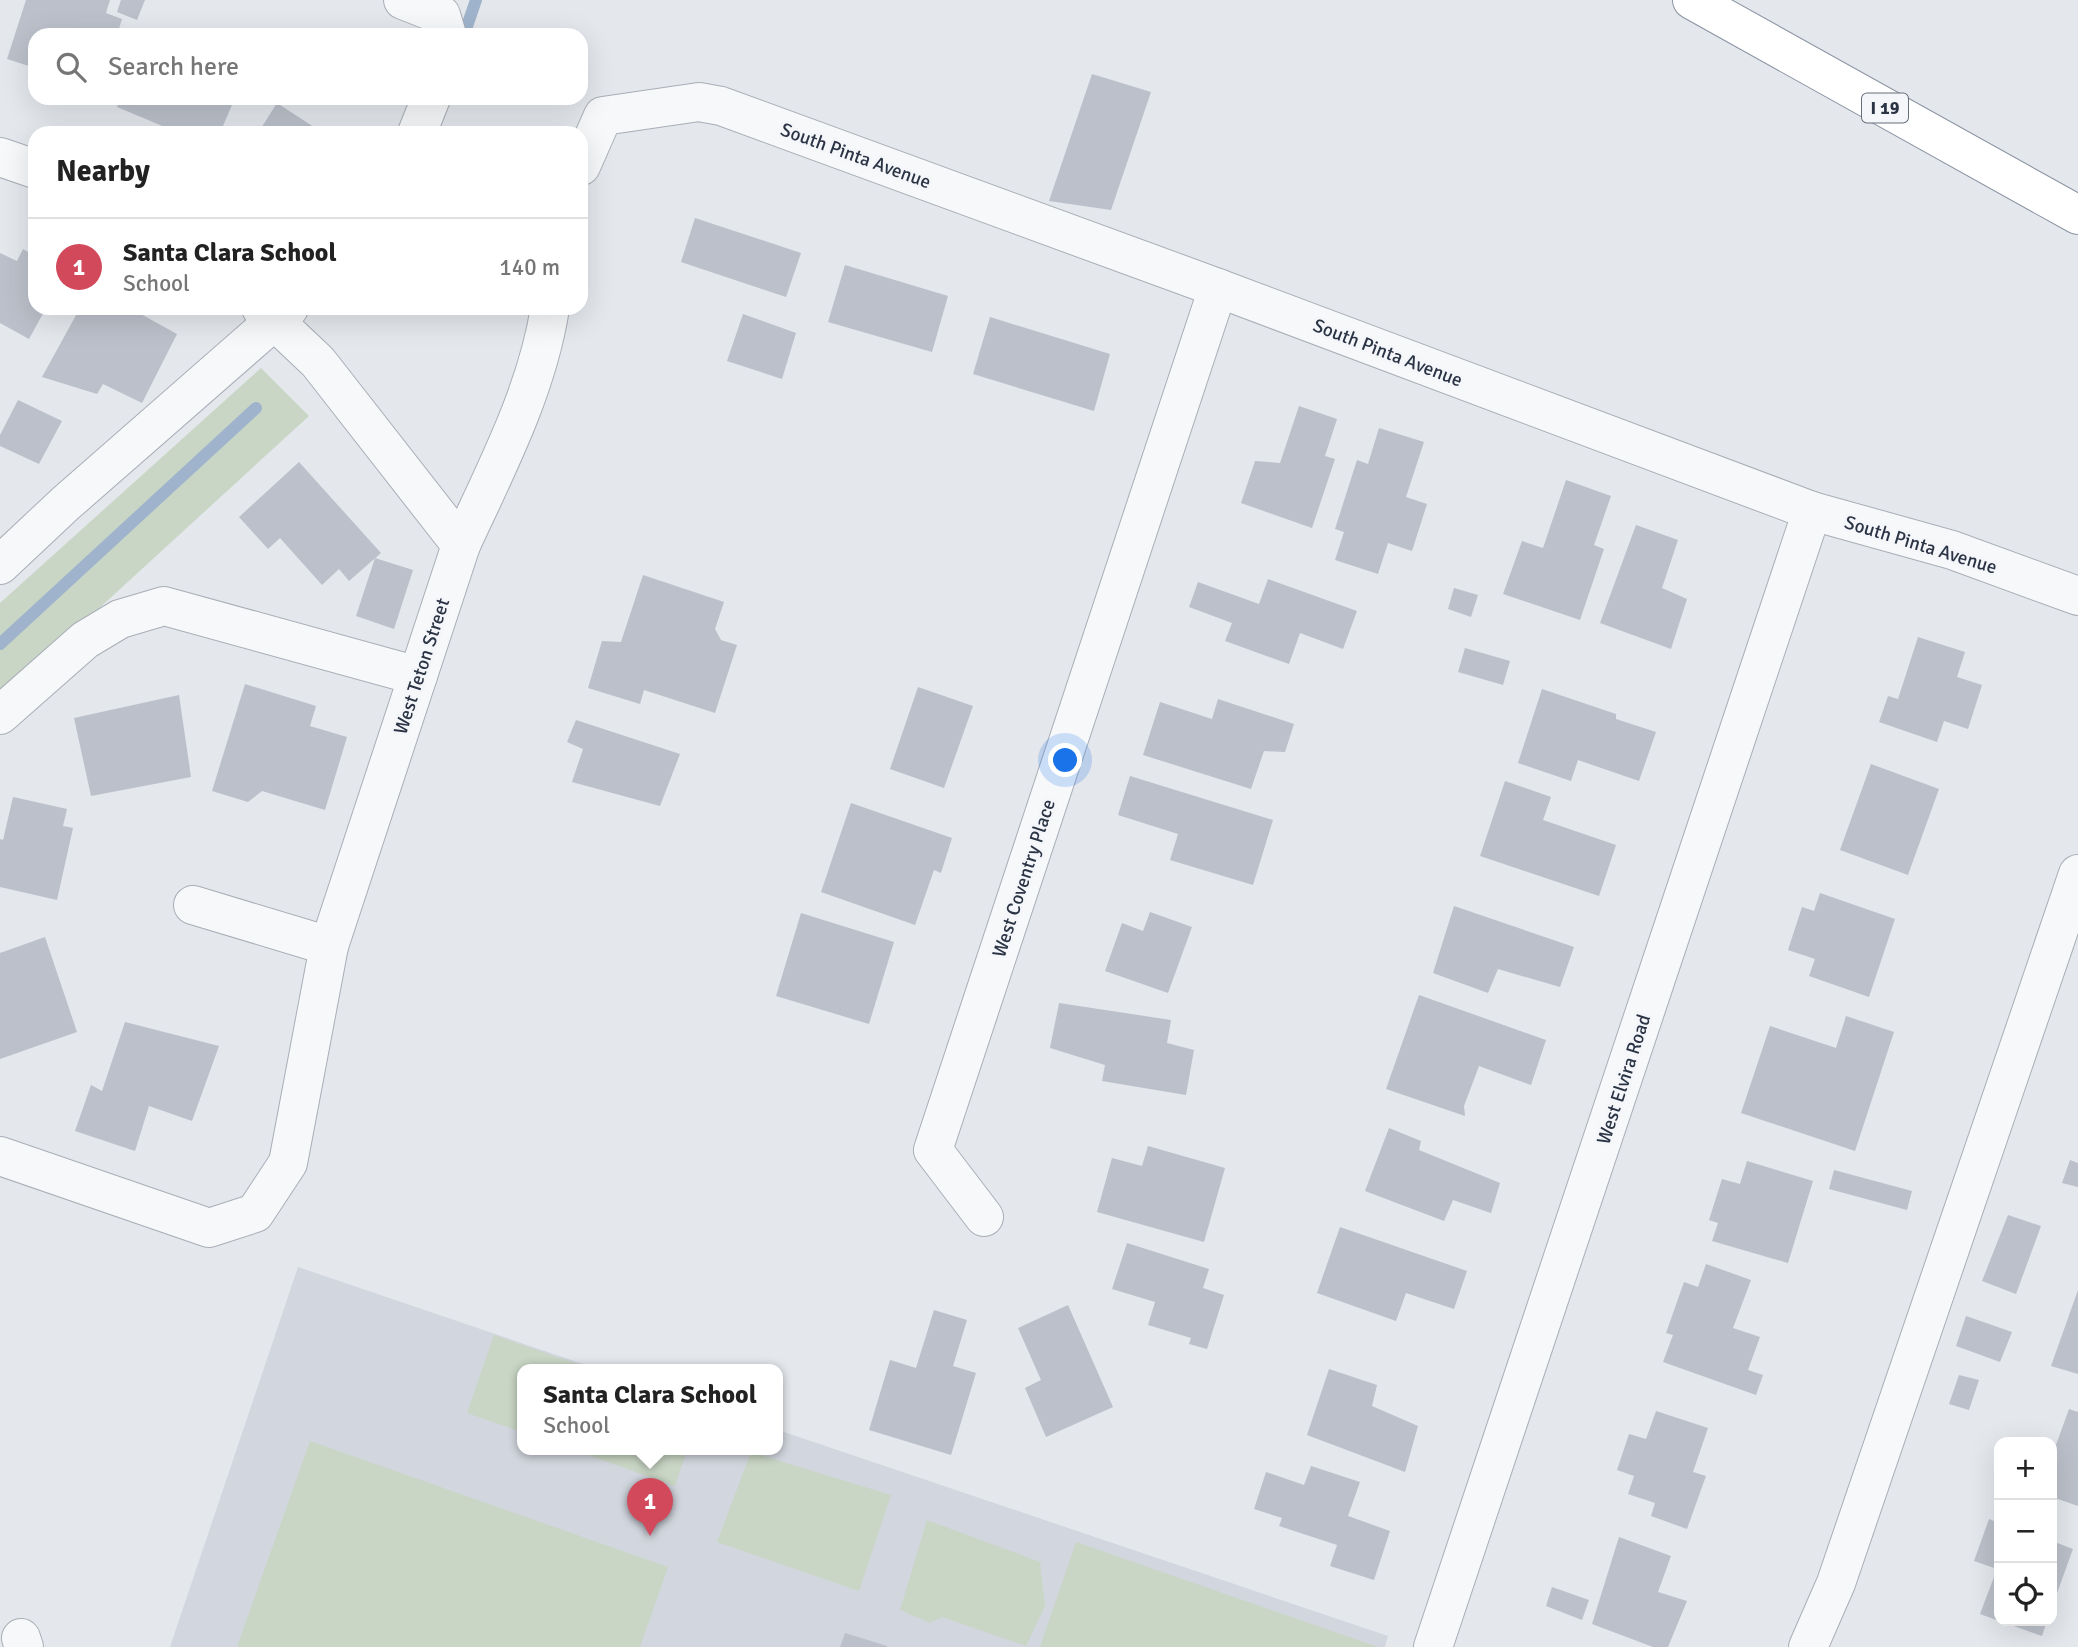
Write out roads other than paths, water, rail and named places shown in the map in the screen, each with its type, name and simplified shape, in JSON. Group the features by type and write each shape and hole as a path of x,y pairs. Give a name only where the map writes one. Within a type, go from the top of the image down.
{"highway":[{"name":"I 19","path":"1692,0 2078,215"}],"street":[{"path":"403,0 441,15 445,28"},
{"name":"South Pinta Avenue","path":"588,150 603,116 699,102 721,106 1218,288 1812,511 1952,550 2078,596"},
{"path":"420,126 428,105"},
{"path":"0,157 28,167"},
{"name":"West Coventry Place","path":"984,1217 933,1150 1218,288"},
{"path":"7,546 76,494 272,315"},
{"path":"278,315 318,362 461,545"},
{"name":"West Teton Street","path":"0,1156 209,1228 255,1213 288,1163 329,946 461,545 510,441 546,336 549,315"},
{"name":"West Elvira Road","path":"1433,1647 1812,511"},
{"path":"0,715 85,640 120,619 164,606 418,676"},
{"path":"1808,1647 1836,1583 2078,874"},
{"path":"193,905 329,946"}],"waterway":[{"path":"466,28 476,0"},
{"path":"0,644 256,408"}],"place":[{"name":"Santa Clara School","path":"650,1536"}]}
